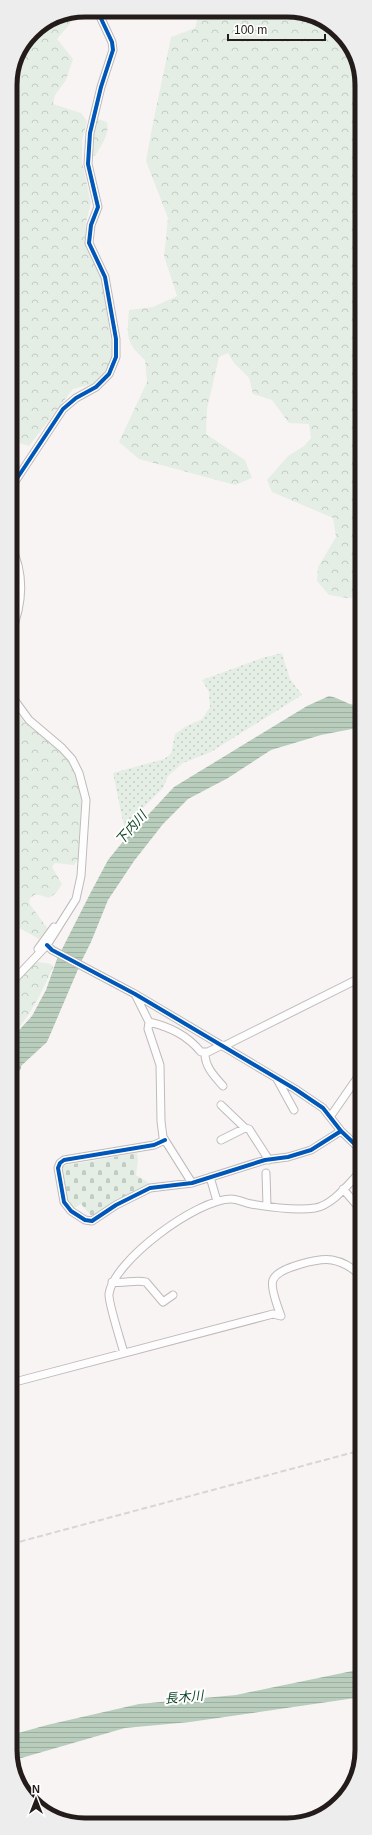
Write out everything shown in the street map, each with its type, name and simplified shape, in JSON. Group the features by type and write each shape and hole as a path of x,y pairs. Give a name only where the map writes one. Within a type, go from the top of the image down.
{"street":[{"path":"17,477 62,409 76,398 96,387 109,374 116,357 116,339 105,277 89,243 91,225 98,207 88,164 90,132 101,87 114,50 112,42 100,17"},
{"path":"17,564 22,587 21,603 17,615"},
{"path":"17,704 29,720 62,748 72,759 79,773 86,800 80,887 73,906 49,948 17,978"},
{"path":"37,951 57,923 73,906"},
{"path":"49,948 109,979 277,1079 322,1108 341,1131 355,1144"},
{"path":"204,1054 355,981"},
{"path":"135,994 149,1022 148,1029 160,1065 161,1121 163,1137 192,1183"},
{"path":"149,1022 180,1033 193,1043 204,1054 210,1072 222,1086"},
{"path":"277,1079 294,1110"},
{"path":"330,1117 355,1081"},
{"path":"221,1105 245,1128 252,1132 269,1160"},
{"path":"221,1140 245,1128"},
{"path":"165,1140 154,1145 64,1160 58,1168 60,1188 64,1202 71,1211 85,1220 92,1221 116,1205 150,1188 192,1183 269,1160 288,1157 311,1150 341,1131"},
{"path":"266,1173 267,1206"},
{"path":"210,1177 217,1201"},
{"path":"124,1353 108,1296 112,1282 136,1254 171,1224 198,1208 217,1201 232,1198 249,1204 316,1208 327,1203 355,1177"},
{"path":"343,1189 355,1203"},
{"path":"17,1381 274,1314 280,1316 272,1287 272,1280 280,1271 323,1259 334,1260 355,1270"},
{"path":"112,1282 122,1284 135,1281 146,1282 163,1302 173,1295"}],"green space":[{"path":"198,17 301,18 325,28 335,37 341,43 353,67 355,85 355,597 347,598 329,595 317,581 318,567 336,537 333,518 272,492 267,480 288,456 304,446 311,438 309,424 289,423 272,400 253,394 249,378 234,363 228,353 219,357 207,409 206,434 245,460 252,478 235,485 139,459 119,442 147,382 145,360 138,354 129,338 129,310 153,307 177,296 164,256 168,218 146,161 171,37 195,28"},
{"path":"75,18 57,39 73,59 66,80 55,95 53,104 81,113 87,121 82,141 82,162 91,203 86,222 85,243 102,278 113,355 106,371 93,384 73,389 29,446 17,442 17,80 22,59 28,47 37,37 47,28 59,22"},
{"path":"98,119 107,122 108,126 102,144 95,156 93,156 91,147"},
{"path":"282,653 290,679 302,695 211,752 183,763 168,776 163,788 124,826 113,773 164,759 171,754 175,734 185,727 202,719 210,707 209,692 202,680 262,658"},
{"path":"17,712 24,722 57,748 73,767 82,792 78,859 74,865 55,863 52,867 62,884 56,893 49,898 36,894 30,898 29,903 48,929 39,939 17,927"},
{"path":"34,961 51,964 53,967 40,995 24,1022 17,1030 17,980"},
{"path":"137,1153 138,1160 136,1175 154,1186 93,1218 81,1204 73,1209 66,1200 62,1166"}],"shaded area":[{"path":"329,696 355,705 355,728 321,735 271,750 228,778 188,799 163,824 134,861 108,900 47,1042 21,1066 21,1069 17,1073 17,1032 32,1016 46,990 57,959 108,860 174,787 307,706"},
{"name":"長木川","path":"355,1670 355,1698 190,1722 125,1728 18,1759 17,1733 139,1704 236,1695"}],"railway":[{"path":"17,1542 355,1452"}],"cycle path":[{"path":"17,478 63,409 76,398 96,387 109,374 116,357 116,339 105,277 89,243 91,225 98,207 88,164 90,133 101,87 113,50 112,42 100,17"},
{"path":"47,945 52,950 135,994 295,1089 323,1108 341,1131 355,1144"},
{"path":"165,1140 154,1145 64,1160 60,1163 58,1168 64,1202 71,1211 85,1220 92,1221 116,1205 150,1188 192,1183 265,1160 288,1157 311,1150 341,1131"}],"water label":[{"name":"下内川","path":"131,828"}]}
